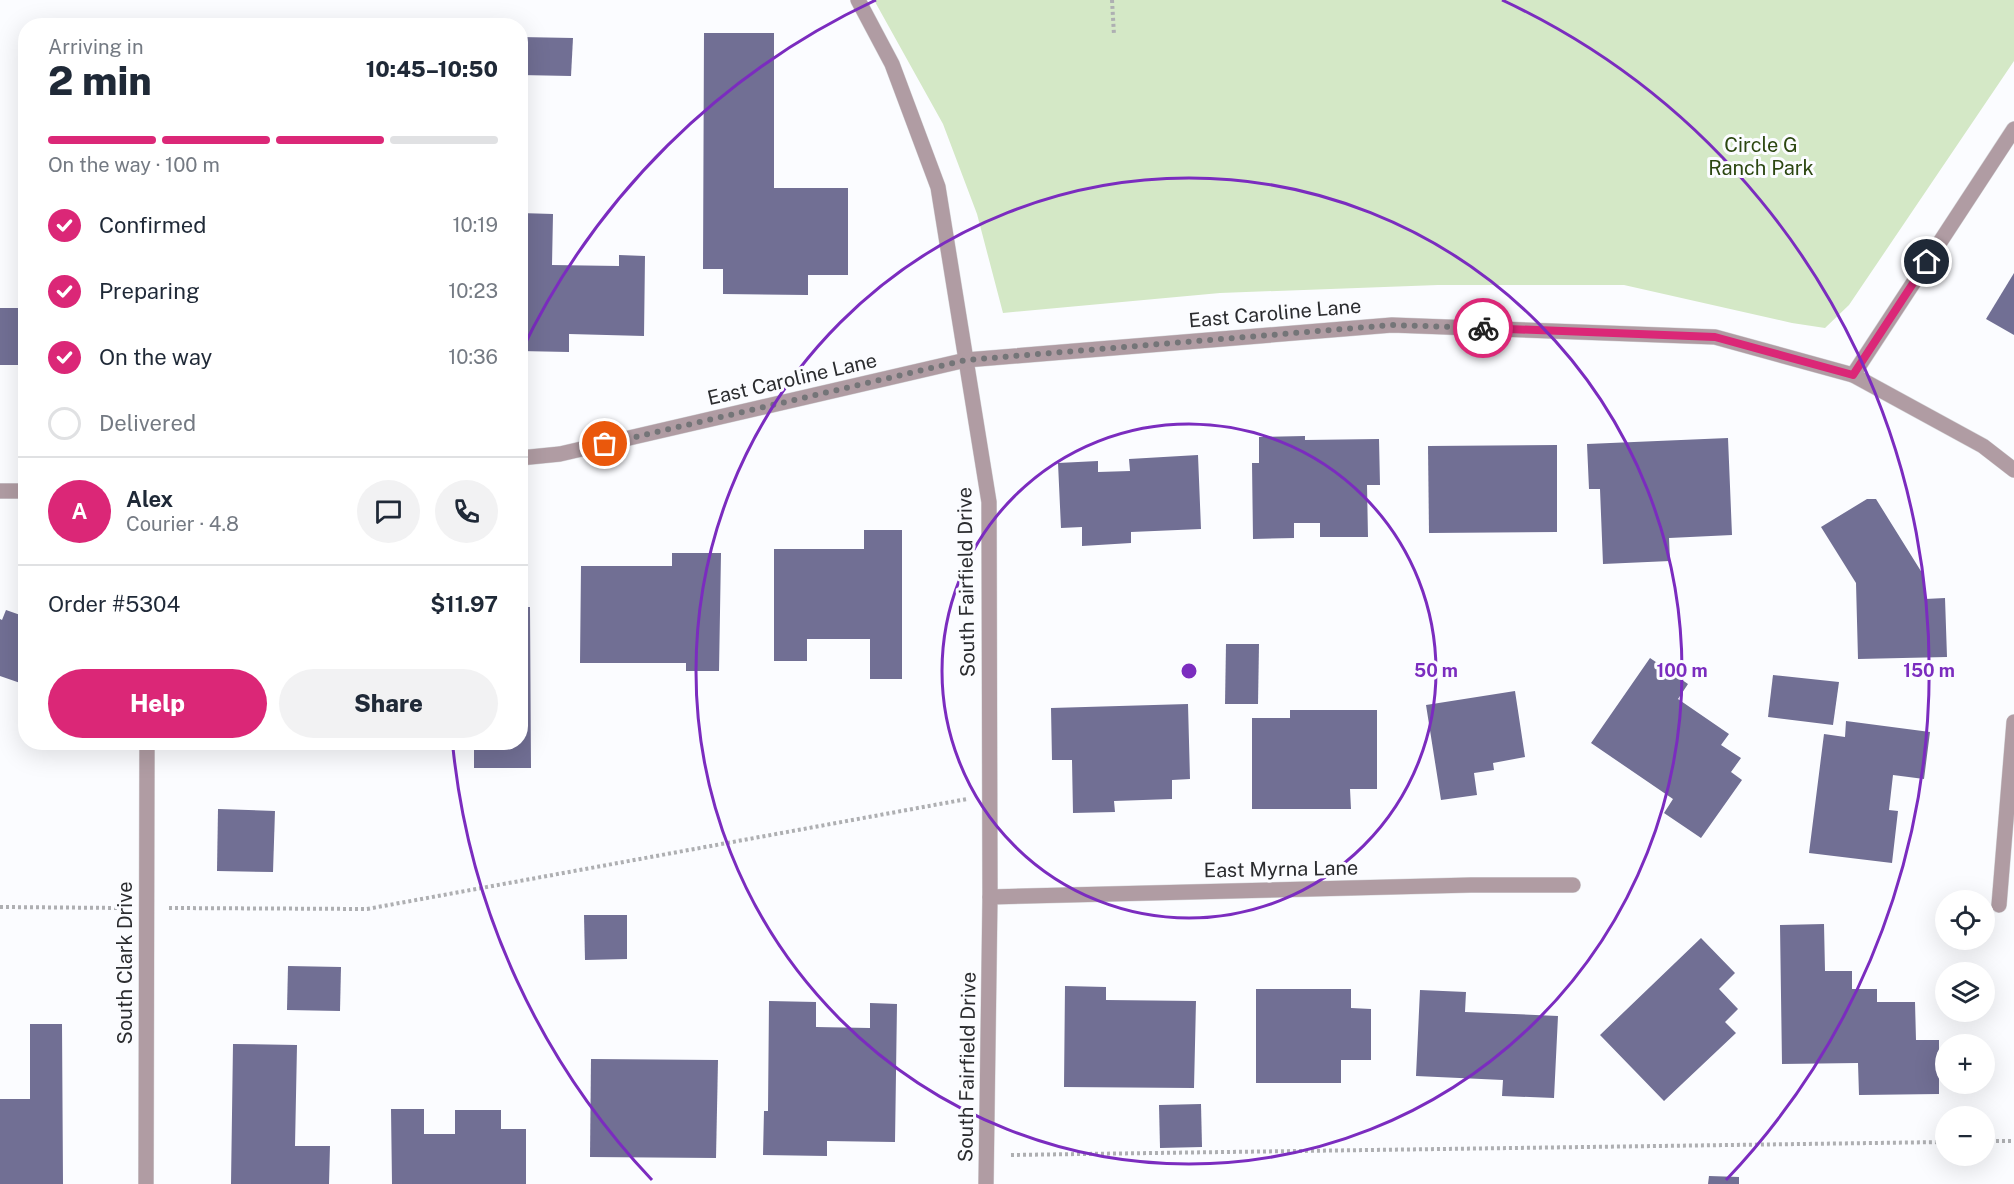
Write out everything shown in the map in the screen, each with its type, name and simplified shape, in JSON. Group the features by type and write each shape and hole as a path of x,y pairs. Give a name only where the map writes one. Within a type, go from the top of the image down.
{"street":[{"name":"South Fairfield Drive","path":"858,0 892,64 938,187 989,502 990,897 986,1184"},
{"path":"1853,375 2014,129"},
{"name":"East Caroline Lane","path":"528,457 560,454 966,360 1392,325 1715,337 1853,375 1983,446 2014,470"},
{"path":"0,491 18,491"},
{"path":"1999,905 2014,722"},
{"name":"South Clark Drive","path":"146,1184 147,750"},
{"name":"East Myrna Lane","path":"990,897 1471,885 1573,885"}],"path":[{"path":"1112,0 1114,35"},
{"path":"0,907 367,909 990,795"},
{"path":"1995,1141 2014,1141"},
{"path":"987,1155 1935,1142"}],"green space":[{"name":"Circle G Ranch Park","path":"874,0 2014,0 2014,61 1849,305 1825,328 1792,323 1624,285 1438,285 1220,293 1003,313 977,214 943,124"}],"building":[{"path":"704,33 774,33 774,188 848,188 848,275 808,275 808,295 723,294 723,269 703,269"},
{"path":"528,37 573,38 571,76 528,75"},
{"path":"528,213 553,214 552,265 619,266 619,255 645,256 644,336 569,334 569,352 528,351"},
{"path":"2014,273 2014,335 1986,319"},
{"path":"0,308 18,308 18,365 0,365"},
{"path":"1305,436 1305,440 1379,439 1380,485 1367,485 1368,537 1320,537 1320,523 1294,523 1294,538 1253,539 1252,463 1259,463 1259,437"},
{"path":"1728,438 1732,535 1669,538 1670,561 1603,564 1600,489 1589,489 1587,444"},
{"path":"1557,445 1557,532 1429,533 1428,446"},
{"path":"1198,455 1201,529 1131,532 1131,543 1082,546 1082,527 1061,528 1058,463 1098,461 1098,472 1130,471 1129,459"},
{"path":"1867,499 1876,499 1924,576 1925,599 1945,598 1947,657 1858,659 1856,583 1821,527"},
{"path":"864,530 902,530 902,679 870,679 870,639 807,639 807,661 774,661 774,549 864,549"},
{"path":"672,553 721,553 719,671 686,671 686,663 580,663 581,566 672,566"},
{"path":"528,607 530,607 531,768 474,768 474,750 528,750"},
{"path":"6,610 18,614 18,682 0,676 0,619 2,620"},
{"path":"1226,644 1259,644 1258,704 1225,704"},
{"path":"1650,658 1688,684 1678,699 1729,734 1721,745 1741,758 1731,772 1742,780 1701,838 1664,813 1673,799 1591,743"},
{"path":"1773,675 1839,682 1833,725 1768,717"},
{"path":"1515,691 1525,757 1493,763 1494,770 1474,773 1477,795 1441,800 1426,705"},
{"path":"1188,704 1190,779 1172,780 1172,799 1114,801 1115,812 1073,813 1072,760 1052,760 1051,708"},
{"path":"1290,710 1377,710 1377,789 1350,789 1351,809 1252,809 1252,718 1290,718"},
{"path":"1846,721 1930,732 1924,779 1893,775 1889,810 1898,811 1892,863 1809,853 1824,734 1845,737"},
{"path":"218,809 275,811 273,872 217,871"},
{"path":"584,915 627,915 627,959 585,960"},
{"path":"1824,924 1825,971 1852,971 1852,989 1877,989 1877,1002 1915,1002 1916,1040 1935,1040 1935,1094 1939,1094 1859,1095 1858,1063 1782,1064 1780,925"},
{"path":"1701,938 1735,973 1719,989 1738,1009 1725,1022 1736,1033 1664,1101 1600,1035"},
{"path":"288,966 341,967 340,1011 287,1010"},
{"path":"1065,986 1106,987 1106,1000 1196,1001 1194,1088 1064,1087"},
{"path":"1256,989 1351,989 1351,1008 1371,1009 1371,1060 1341,1060 1341,1083 1256,1083"},
{"path":"1420,990 1466,992 1465,1012 1558,1016 1554,1098 1502,1096 1503,1080 1416,1076"},
{"path":"769,1001 816,1002 816,1027 870,1028 870,1003 897,1004 895,1142 827,1141 827,1156 763,1155 764,1111 768,1111"},
{"path":"30,1024 62,1024 63,1184 0,1184 0,1099 30,1099"},
{"path":"233,1044 297,1045 295,1146 330,1146 329,1184 231,1184"},
{"path":"591,1059 718,1060 716,1158 590,1157"},
{"path":"1201,1104 1202,1147 1160,1148 1159,1105"},
{"path":"391,1109 424,1109 424,1134 455,1134 455,1110 501,1110 501,1129 526,1129 526,1184 392,1184"},
{"path":"1709,1176 1739,1177 1739,1184 1708,1184"}],"way so far":[{"path":"605,444 966,360 1392,325 1483,328"}],"route":[{"path":"1483,328 1715,337 1853,375 1927,262"}]}
